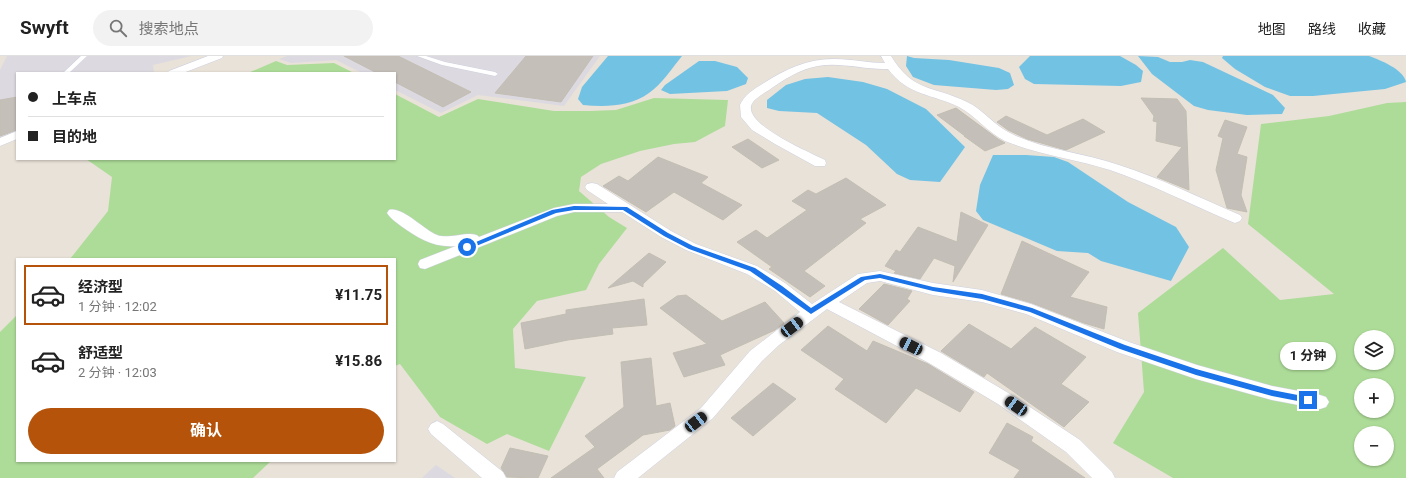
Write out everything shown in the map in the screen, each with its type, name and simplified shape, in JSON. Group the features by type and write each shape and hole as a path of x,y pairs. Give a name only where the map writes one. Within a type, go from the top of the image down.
{"street":[{"path":"176,72 218,56"},
{"path":"820,163 756,127 747,117 745,108 746,103 750,98 771,83 791,72 818,63 845,63 872,67 888,61 906,82 914,88 964,105 1013,140 1097,162 1131,174 1235,218"},
{"path":"0,142 16,135"},
{"path":"592,187 666,234 691,247 752,270 780,287 811,312"},
{"path":"425,264 554,212 574,208 625,208"},
{"path":"394,213 438,241 454,242 509,230"},
{"path":"624,478 707,413 756,356 811,312 863,278 880,276 933,289 982,296 1032,310 1123,347 1196,372 1272,393 1320,402"},
{"path":"826,302 935,358 1004,398 1073,446 1105,478"},
{"path":"437,429 496,478"}],"lane":[{"path":"67,72 84,56"},
{"path":"420,56 444,64 495,74"}],"shaded area":[{"path":"7,56 191,56 153,65 154,72 16,72 16,130 0,137 0,70"},
{"path":"287,56 600,56 564,106 478,95 441,113 396,90 396,72 360,72 336,60 291,63 279,59"},
{"path":"436,465 455,478 422,478"}],"green space":[{"path":"276,61 287,65 334,63 352,72 250,72"},
{"path":"396,95 439,117 478,99 554,111 616,110 654,98 728,100 725,126 695,142 674,144 640,151 601,164 581,177 579,191 609,217 627,228 599,264 586,290 537,301 513,329 515,368 586,377 549,451 507,434 487,444 440,417 400,364 396,366 396,258 71,258 108,211 112,177 87,160 396,160"},
{"path":"1406,102 1406,478 1173,478 1113,443 1144,392 1138,313 1223,248 1280,300 1334,294 1248,224 1261,124 1329,116 1387,103"},
{"path":"16,316 16,462 270,462 253,478 0,478 0,332"}],"water":[{"path":"608,56 682,56 667,76 642,98 609,106 583,105 578,99 582,87"},
{"path":"907,56 914,58 949,60 999,68 1010,73 1014,85 1008,89 996,90 934,85 913,77 906,66"},
{"path":"1030,56 1120,56 1136,65 1143,71 1141,82 1121,86 1034,84 1025,79 1019,67"},
{"path":"1138,56 1158,57 1170,62 1190,60 1203,62 1273,95 1285,108 1282,114 1247,115 1208,110 1194,106 1152,74"},
{"path":"1223,56 1369,56 1396,69 1404,77 1406,82 1385,89 1313,96 1290,96 1265,87 1235,69 1222,58"},
{"path":"699,61 715,61 737,67 748,78 746,84 727,91 670,94 661,90 665,85"},
{"path":"828,77 863,82 887,89 926,109 965,147 940,182 910,180 897,174 866,145 817,113 779,111 767,108 767,100 786,85 805,79"},
{"path":"993,155 1054,157 1068,162 1128,202 1176,227 1189,247 1171,281 1101,261 1088,253 1057,251 983,220 976,211 980,185"}],"building":[{"path":"344,56 398,56 471,92 443,107 396,83 396,72 375,72"},
{"path":"526,56 593,56 561,102 495,93"},
{"path":"16,97 16,130 0,136 0,100"},
{"path":"1141,98 1177,99 1186,111 1189,190 1157,177 1182,147 1156,141 1157,122 1153,121 1154,116"},
{"path":"956,108 1005,143 985,151 937,115"},
{"path":"1006,116 1047,135 1083,119 1105,132 1066,150 1027,139 1008,130 997,122"},
{"path":"1225,120 1247,127 1237,154 1247,157 1241,195 1247,212 1227,208 1216,170 1223,138 1218,136"},
{"path":"748,139 779,160 762,168 732,147"},
{"path":"658,157 708,177 701,183 742,205 723,220 674,192 646,212 603,186 619,176 628,181"},
{"path":"846,178 886,205 860,219 866,223 804,271 825,286 810,297 769,269 772,267 737,242 756,230 767,238 807,210 792,201 808,190 816,194"},
{"path":"961,212 988,225 953,282 955,266 934,258 920,279 894,273 896,271 885,266 896,250 900,252 918,227 957,242"},
{"path":"1022,241 1089,272 1070,297 1107,307 1104,329 1032,303 1001,294"},
{"path":"649,253 666,262 643,284 643,287 633,281 608,288"},
{"path":"884,284 912,291 907,299 910,301 888,325 859,309"},
{"path":"686,295 722,321 765,302 784,323 775,330 720,355 725,365 684,377 673,353 707,344 660,308 677,296"},
{"path":"644,299 647,325 612,328 613,334 568,340 525,349 521,323 566,314 566,310"},
{"path":"969,324 1011,349 1035,327 1086,357 1061,384 1089,402 1064,427 987,373 984,377 941,351"},
{"path":"828,326 867,351 873,341 928,364 974,392 960,412 916,388 886,423 835,389 844,379 801,350"},
{"path":"651,358 656,406 670,403 675,426 670,430 643,435 597,469 604,478 551,478 595,447 585,436 624,407 621,362"},
{"path":"773,383 796,399 753,436 731,418"},
{"path":"1007,423 1033,437 1031,441 1085,478 1014,478 1020,470 989,453"},
{"path":"510,448 548,456 538,478 507,477 501,468"}],"route":[{"path":"467,247 554,212 574,208 625,208 666,234 691,247 752,270 780,287 811,312 863,278 880,276 897,279 933,289 982,296 1032,310 1123,347 1196,372 1272,393 1308,400"}]}
